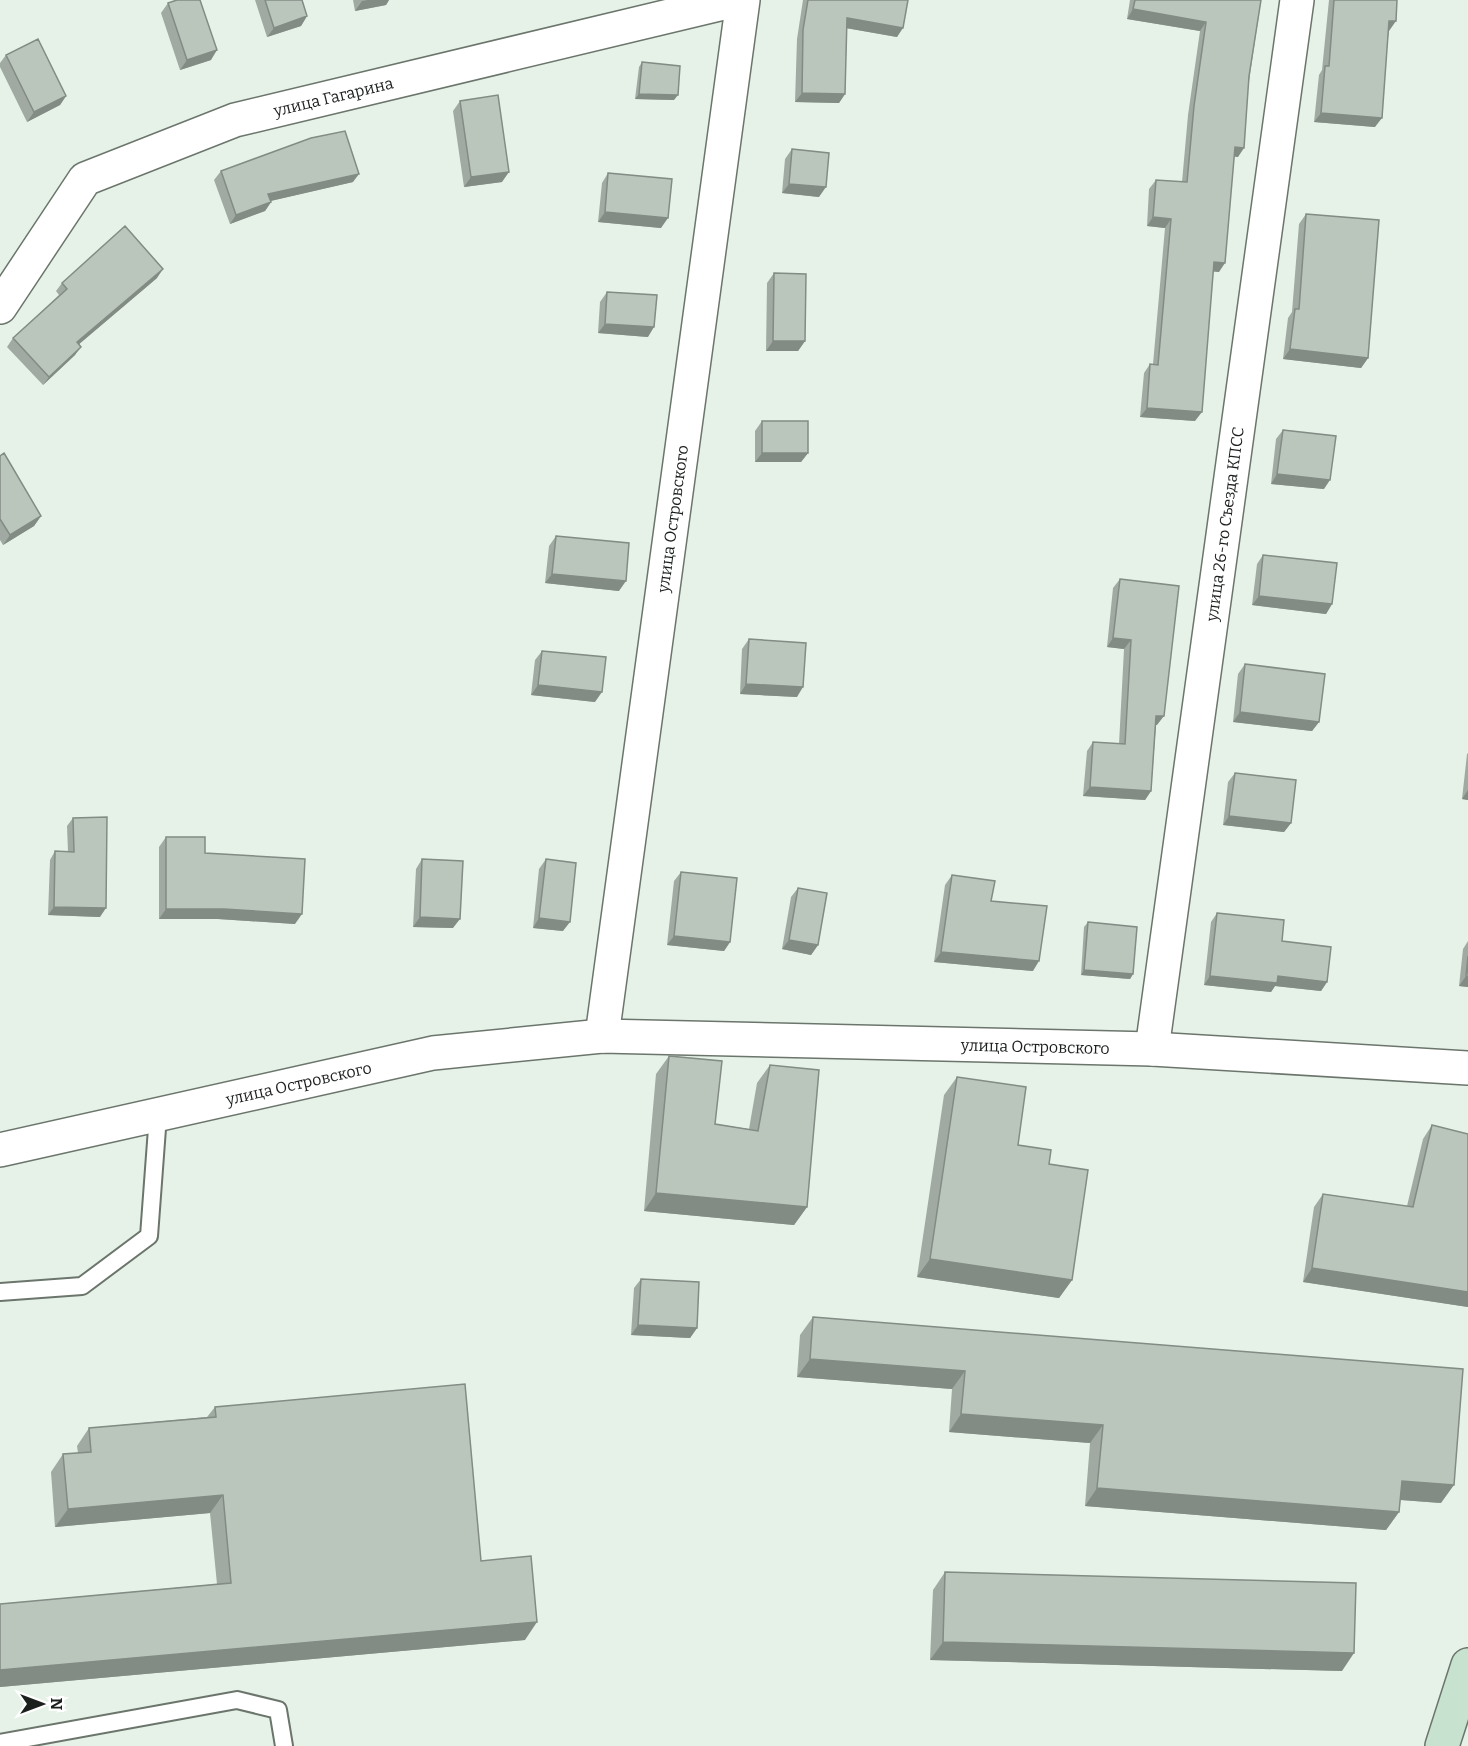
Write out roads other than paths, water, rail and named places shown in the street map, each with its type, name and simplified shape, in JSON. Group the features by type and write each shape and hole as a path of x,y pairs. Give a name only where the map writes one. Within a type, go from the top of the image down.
{"main road":[{"path":"1442,1746 1468,1665"}],"street":[{"name":"улица Гагарина","path":"0,307 85,179 236,120 736,0"},
{"name":"улица Островского","path":"602,1036 743,0"},
{"name":"улица 26-го Съезда КПСС","path":"1152,1049 1297,0"},
{"name":"улица Островского","path":"0,1150 433,1053 602,1036 1152,1049 1468,1068"}],"lane":[{"path":"0,1292 82,1286 149,1236 158,1115"},
{"path":"0,1743 237,1700 278,1710 284,1746"}]}
